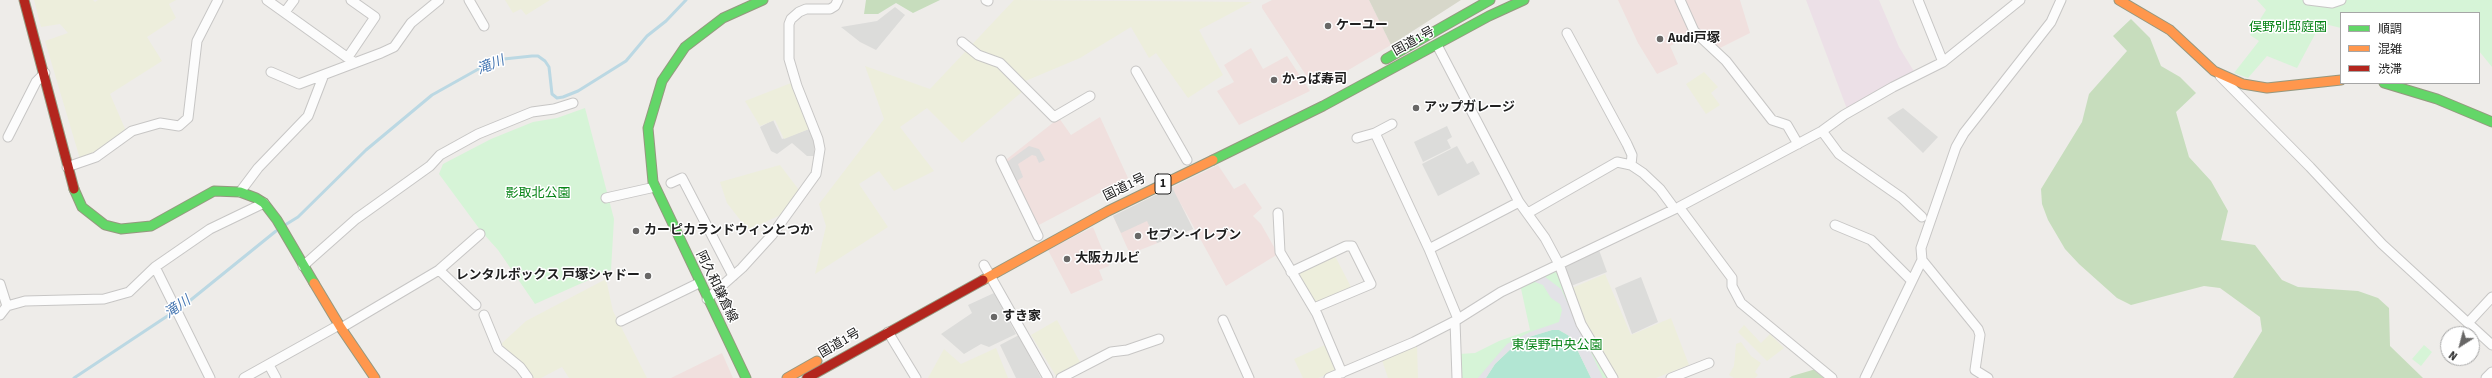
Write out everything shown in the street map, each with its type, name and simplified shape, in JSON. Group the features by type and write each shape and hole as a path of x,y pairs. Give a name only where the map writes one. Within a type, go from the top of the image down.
{"main road":[{"path":"24,0 46,73 67,167 78,200 82,207 105,225 121,229 137,229 151,226 214,191 240,192 249,194 264,203 340,327 374,378"},
{"name":"阿久和鎌倉線","path":"746,378 699,283 655,187 649,158 648,128 657,94 666,73 685,47 698,35 723,18 763,0"},
{"name":"国道1号","path":"1379,63 1482,3 1490,0"},
{"path":"1482,3 1495,0"},
{"name":"国道1号","path":"808,378 989,275 1108,211 1324,106 1488,16 1524,0"},
{"path":"2119,0 2170,30 2214,70 2242,84 2267,88 2340,80"},
{"path":"2393,84 2437,99 2492,122"},
{"path":"1027,242 1041,234"},
{"name":"国道1号","path":"787,378 828,355"}],"street":[{"path":"67,167 96,156 132,131 160,123 179,126 188,118 197,40 218,0"},
{"path":"267,0 351,60"},
{"path":"285,12 294,0"},
{"path":"351,0 375,17 351,60"},
{"path":"469,0 484,26"},
{"path":"707,299 733,276 772,235 816,174 820,150 818,139 797,86 789,59 789,24 791,19 799,12 806,9 830,9 835,6 838,0"},
{"path":"1680,0 1694,31 1726,61 1772,120 1787,125 1798,144"},
{"path":"1918,0 1943,62"},
{"path":"1329,378 1414,342 1457,320 1501,292 1676,208 1822,131 1844,115 1893,87 1943,62 2020,0"},
{"path":"1865,378 1922,260 1921,248 1956,147 1964,133 2050,22 2061,0"},
{"path":"2308,0 2332,3 2341,0"},
{"path":"271,72 299,84 323,77 351,60 394,47 411,23 435,1"},
{"path":"1568,33 1628,144 1632,155 1631,166"},
{"path":"962,42 978,55 1000,63 1054,117 1090,96"},
{"path":"1437,45 1519,202 1545,238 1559,264 1581,324 1613,378"},
{"path":"2214,70 2310,167 2382,244 2492,345"},
{"path":"1136,71 1187,160"},
{"path":"8,137 36,82 46,73"},
{"path":"240,192 258,168 308,116 323,77"},
{"path":"303,266 356,218 430,166 440,155 478,134 532,112 554,109 573,103"},
{"path":"1357,138 1375,133 1392,124"},
{"path":"1822,131 1839,154 1891,190 1922,216"},
{"path":"1375,133 1429,249 1457,320 1457,378"},
{"path":"1001,160 1041,234"},
{"path":"1528,213 1617,162 1631,166 1660,189 1676,208 1732,278 1732,286 1741,303 1832,378"},
{"path":"671,183 682,178 733,276"},
{"path":"606,198 655,187"},
{"path":"1429,249 1519,202"},
{"path":"0,315 7,306 25,301 104,299 129,292 156,266 210,229 264,203"},
{"path":"1278,213 1278,246 1291,272 1314,308 1328,335 1342,373"},
{"path":"1835,226 1871,240 1912,280"},
{"path":"244,378 340,327 439,270 480,234"},
{"path":"1291,272 1346,246 1352,246 1370,284 1314,308"},
{"path":"1922,260 1978,329 1980,335 1975,370 1988,378"},
{"path":"984,265 1048,378"},
{"path":"156,266 210,378"},
{"path":"439,270 476,305"},
{"path":"621,321 699,283"},
{"path":"0,289 7,306"},
{"path":"2468,323 2492,297"},
{"path":"484,315 498,349 520,367 528,378"},
{"path":"1223,320 1249,378"},
{"path":"888,332 916,378"},
{"path":"1061,378 1110,352 1127,350 1159,340"},
{"path":"1671,378 1709,363"},
{"path":"269,365 276,378"},
{"path":"2486,378 2492,372"}],"shaded area":[{"name":"ケーユー","path":"1272,0 1369,0 1391,45 1345,72 1313,86 1262,8 1262,5"},
{"path":"1369,0 1461,0 1391,45"},
{"name":"Audi戸塚","path":"1618,0 1676,0 1692,35 1670,46 1678,64 1657,74 1638,43"},
{"path":"1683,0 1740,0 1750,33 1718,49 1695,27"},
{"path":"1806,0 1879,0 1899,47 1915,73 1847,109"},
{"path":"895,7 905,15 876,50 860,42 841,27 877,21"},
{"path":"1251,48 1263,69 1287,56 1310,91 1239,125 1217,91 1234,82 1224,65"},
{"path":"1903,108 1938,137 1923,153 1887,118"},
{"path":"1100,117 1128,178 1037,226 1005,163 1007,159 1059,118 1071,135"},
{"path":"773,120 782,139 809,129 814,143 814,156 807,156 792,143 777,154 771,151 760,127"},
{"path":"1447,126 1452,137 1447,140 1451,148 1423,162 1414,142"},
{"path":"1457,146 1467,164 1473,161 1480,174 1438,196 1422,164"},
{"path":"1218,165 1234,189 1245,183 1262,208 1253,216 1261,224 1278,254 1226,286 1179,200 1193,229 1130,254 1113,216"},
{"path":"1172,187 1193,229 1157,243 1147,221 1121,233 1113,216"},
{"path":"1093,227 1109,266 1099,270 1103,280 1071,294 1048,250"},
{"path":"1599,250 1607,272 1571,286 1564,268 1565,265"},
{"path":"1540,273 1561,289 1603,378 1591,378 1571,337 1559,330 1552,330 1529,337 1514,346 1495,364 1486,378 1478,378 1507,344 1530,332 1559,322 1562,310 1560,304 1551,298 1543,285 1527,279"},
{"path":"1641,277 1658,322 1632,334 1615,288"},
{"path":"994,293 1016,334 989,347 981,344 964,354 941,334 972,313 968,305"},
{"path":"1019,335 1041,378 1016,378 1000,345"},
{"path":"722,353 733,378 671,378"}],"green space":[{"path":"34,0 93,0 95,2 98,0 176,0 169,4 176,18 147,37 162,61 110,94 126,131 106,146 80,159 45,41 68,33 60,24 41,27"},
{"path":"505,0 550,0 526,15 521,9 513,13"},
{"path":"866,0 940,0 913,13 896,3 878,14 864,14"},
{"path":"1014,0 1252,2 1199,30 1223,75 1188,98 1156,53 1149,58 1131,27 1080,58 1023,82 1023,91 962,143 927,108 900,127 934,171 894,191 879,171 859,184 888,227 815,274 826,226 819,204 884,119 865,66 930,89"},
{"name":"俣野別邸庭園","path":"2257,0 2492,0 2492,67 2480,52 2480,12 2340,12 2340,28 2321,23 2297,68 2267,56 2248,78 2234,73 2259,41 2250,35 2266,10"},
{"path":"2131,19 2150,38 2161,66 2180,77 2196,93 2176,112 2189,157 2211,181 2228,211 2221,240 2255,245 2282,280 2298,287 2358,291 2378,298 2389,308 2390,346 2423,378 2233,378 2262,331 2260,317 2220,288 2204,286 2131,305 2117,298 2079,264 2065,249 2048,220 2042,204 2041,189 2082,122 2089,94 2127,51 2113,36"},
{"path":"1704,72 1718,87 1711,93 1720,105 1706,114 1686,84"},
{"path":"791,83 809,129 784,139 775,120 760,126 745,101"},
{"name":"影取北公園","path":"585,108 614,219 611,270 535,304 498,250 481,231 439,174 443,164 491,139 533,122 557,118"},
{"path":"780,165 799,190 792,205 785,213 748,230 727,203 720,182"},
{"path":"1335,256 1352,289 1318,304 1312,303 1299,273"},
{"name":"東俣野中央公園","path":"1559,264 1567,289 1613,378 1460,378 1459,354 1475,353 1499,341 1530,330 1520,284"},
{"path":"1605,274 1631,335 1671,318 1689,365 1656,378 1618,378 1584,319 1572,288"},
{"path":"606,279 613,311 647,378 569,378 562,367 541,378 532,378 522,364 501,344 526,321"},
{"path":"1057,320 1080,362 1056,376 1031,335"},
{"path":"1744,325 1761,343 1770,334 1784,348 1767,361 1738,332"},
{"path":"1552,330 1559,330 1571,337 1591,378 1486,378 1495,364 1514,346 1529,337"},
{"path":"1741,342 1751,356 1761,363 1755,372 1758,375 1755,378 1734,378 1729,375 1734,366 1736,344"},
{"path":"1327,344 1337,369 1336,371 1318,378 1303,378 1294,359"},
{"path":"2424,345 2432,352 2421,366 2412,359"},
{"path":"1417,346 1418,378 1388,378 1382,360"},
{"path":"996,348 1008,378 928,378 944,349 961,364"},
{"path":"1816,369 1825,378 1789,378 1792,376"}],"pier":[{"path":"1029,146 1039,149 1045,160 1039,163 1036,156 1032,155 1018,164 1023,177 1017,181 1007,162"}],"waterway":[{"name":"滝川","path":"285,225 298,217 366,150 432,95 482,67 504,59 538,56 545,61 549,67 552,94 557,98 563,97 578,91 626,61 647,36 666,21 686,0"},
{"name":"滝川","path":"74,378 187,303 276,231"}],"traffic: fast":[{"path":"746,378 653,182 648,128 662,81 685,47 723,18 763,0"},
{"path":"1386,59 1490,0"},
{"path":"1213,160 1323,106 1489,16 1524,0"},
{"path":"2387,84 2437,99 2492,122"},
{"path":"74,189 82,207 105,225 121,229 151,226 214,191 240,192 256,198 264,203 277,220 314,283"}],"traffic: slow":[{"path":"2119,0 2170,30 2214,71 2243,84 2267,88 2340,80"},
{"path":"983,280 1108,211 1213,160"},
{"path":"314,283 341,328 375,378"},
{"path":"787,378 817,361"}],"traffic: jam":[{"path":"24,0 74,189"},
{"path":"807,378 983,280"}],"place":[{"name":"ケーユー","path":"1328,26"},
{"name":"Audi戸塚","path":"1660,39"},
{"name":"かっぱ寿司","path":"1274,80"},
{"name":"アップガレージ","path":"1416,108"},
{"name":"カーピカランドウィンとつか","path":"636,231"},
{"name":"セブン-イレブン","path":"1138,236"},
{"name":"大阪カルビ","path":"1067,259"},
{"name":"レンタルボックス 戸塚シャドー","path":"648,276"},
{"name":"すき家","path":"994,317"}]}
